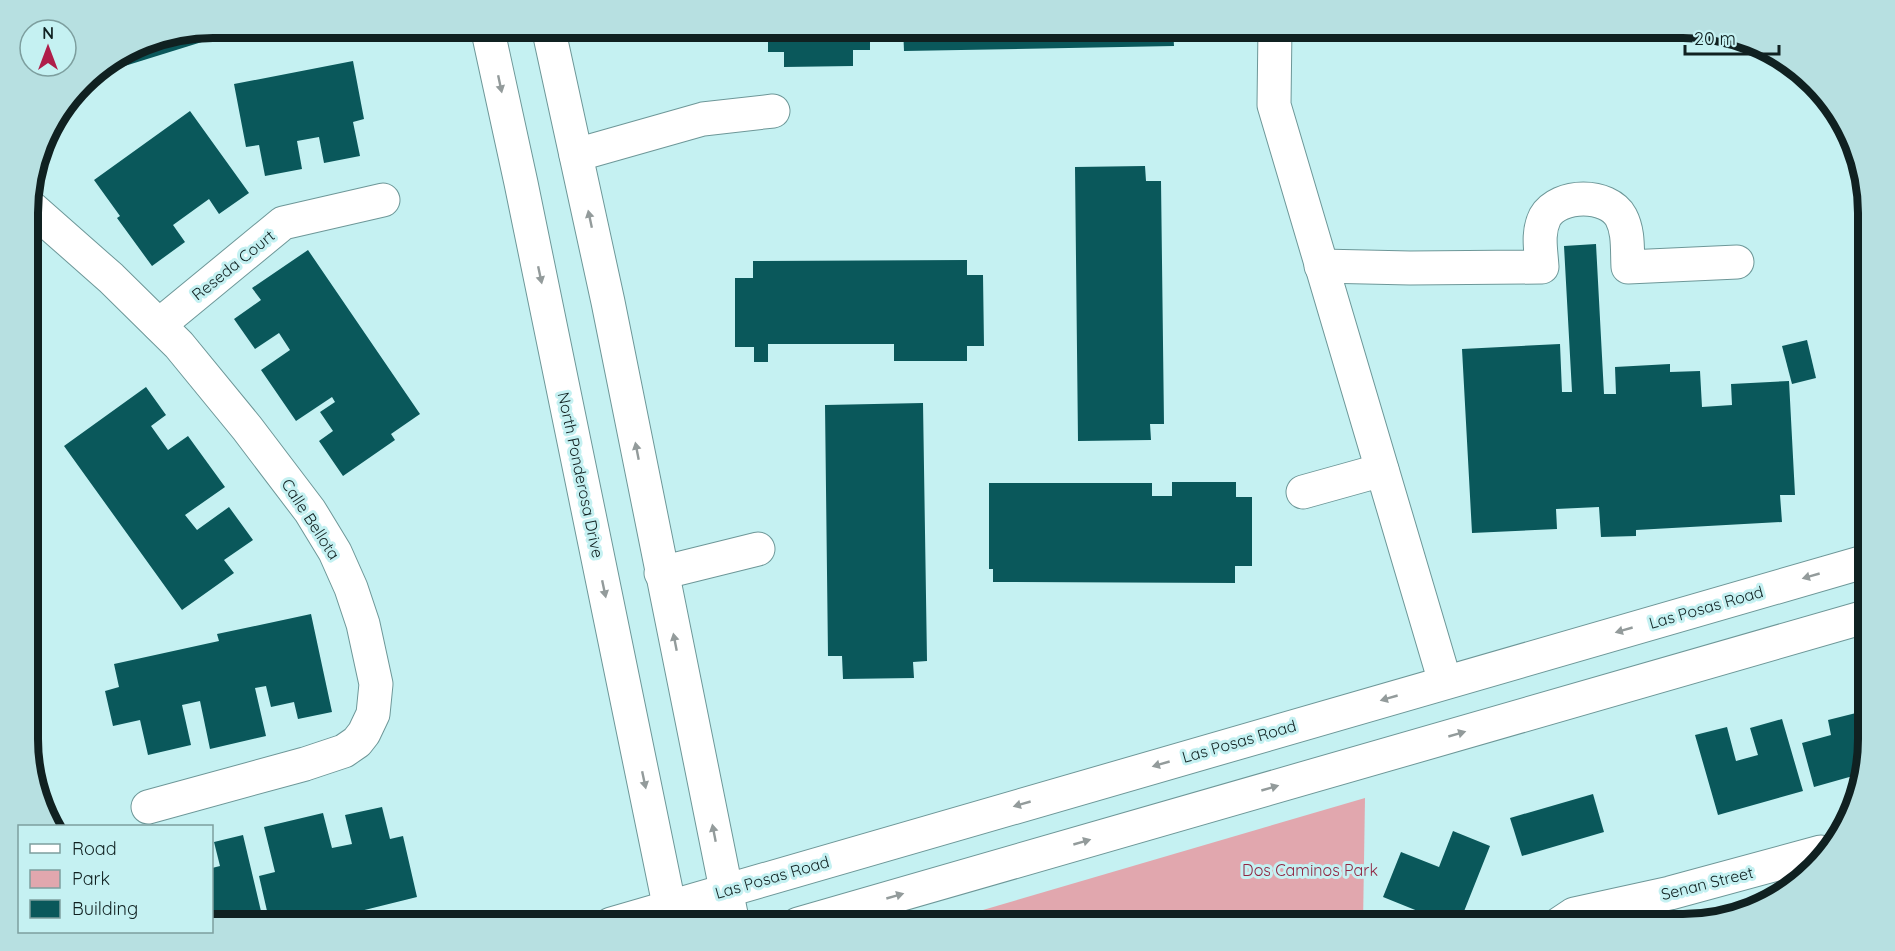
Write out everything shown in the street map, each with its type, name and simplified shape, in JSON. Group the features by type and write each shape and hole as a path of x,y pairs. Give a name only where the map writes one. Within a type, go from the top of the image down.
{"street":[{"name":"North Ponderosa Drive","path":"489,38 671,914"},
{"path":"550,38 610,314 730,914"},
{"path":"1158,820 1201,785 1443,714 1448,702 1445,682 1274,105 1275,38"},
{"path":"576,155 703,120 773,111"},
{"path":"1321,266 1542,267 1539,231 1546,215 1573,199 1590,199 1613,206 1621,216 1626,231 1628,267 1737,262"},
{"name":"Reseda Court","path":"159,325 283,224 383,200"},
{"name":"Calle Bellota","path":"38,214 111,278 179,345 247,428 310,511 335,552 351,588 363,624 376,684 373,714 364,733 357,742 344,751 148,807"},
{"path":"1303,492 1382,470"},
{"path":"661,573 758,549"},
{"name":"Las Posas Road","path":"676,914 725,891 1858,564"},
{"path":"834,914 1858,619"},
{"name":"Senan Street","path":"1578,913 1670,893 1814,854"}],"green space":[{"name":"Dos Caminos Park","path":"1365,798 1363,913 971,913"}],"building":[{"path":"215,38 111,70 135,56 167,43"},
{"path":"768,38 870,38 870,50 853,50 853,66 784,67 784,52 768,52"},
{"path":"903,38 1174,38 1174,46 904,51"},
{"path":"353,61 364,119 353,122 360,156 324,163 319,137 297,141 302,169 265,176 259,145 246,147 234,84"},
{"path":"190,111 249,193 219,214 209,199 173,225 185,242 152,266 117,218 120,216 94,180"},
{"path":"1145,166 1146,181 1161,181 1164,424 1150,424 1151,440 1078,441 1075,167"},
{"path":"1596,244 1604,394 1616,394 1615,367 1670,364 1670,372 1700,371 1702,407 1732,405 1731,384 1789,381 1795,495 1780,495 1782,522 1636,530 1636,536 1601,537 1599,507 1556,509 1557,529 1472,533 1462,349 1560,344 1562,392 1572,392 1564,246"},
{"path":"308,250 420,414 391,434 395,440 343,476 319,441 333,431 320,412 335,402 332,397 296,421 261,370 290,350 279,333 255,349 234,319 261,300 252,288"},
{"path":"967,260 967,275 983,275 984,346 967,346 967,361 894,361 894,344 768,344 768,362 754,362 754,347 735,347 735,278 753,278 753,261"},
{"path":"1807,340 1816,378 1792,384 1782,346"},
{"path":"146,387 166,415 151,426 168,450 188,436 225,487 185,515 197,530 229,507 253,540 224,560 234,573 182,610 64,446"},
{"path":"923,403 927,661 913,662 914,678 843,679 842,656 828,656 825,405"},
{"path":"1172,482 1236,482 1236,497 1252,497 1252,566 1235,566 1235,583 993,582 993,569 989,569 989,483 1152,483 1152,496 1172,496"},
{"path":"311,614 332,712 298,719 294,702 271,707 266,686 255,688 266,736 210,749 200,701 182,705 191,745 148,755 140,720 113,726 105,691 119,687 114,664 219,641 217,634"},
{"path":"1858,712 1854,772 1853,776 1814,787 1802,743 1831,735 1828,720"},
{"path":"1782,719 1803,791 1718,815 1695,735 1727,727 1736,761 1758,755 1750,728"},
{"path":"1593,794 1604,832 1522,856 1510,818"},
{"path":"382,807 390,839 403,836 417,897 349,914 268,914 259,876 275,872 264,827 323,813 332,848 352,844 345,815"},
{"path":"1453,831 1490,846 1463,913 1423,913 1383,897 1401,852 1439,867"},
{"path":"243,835 262,914 213,914 213,868 220,866 214,842"}]}
